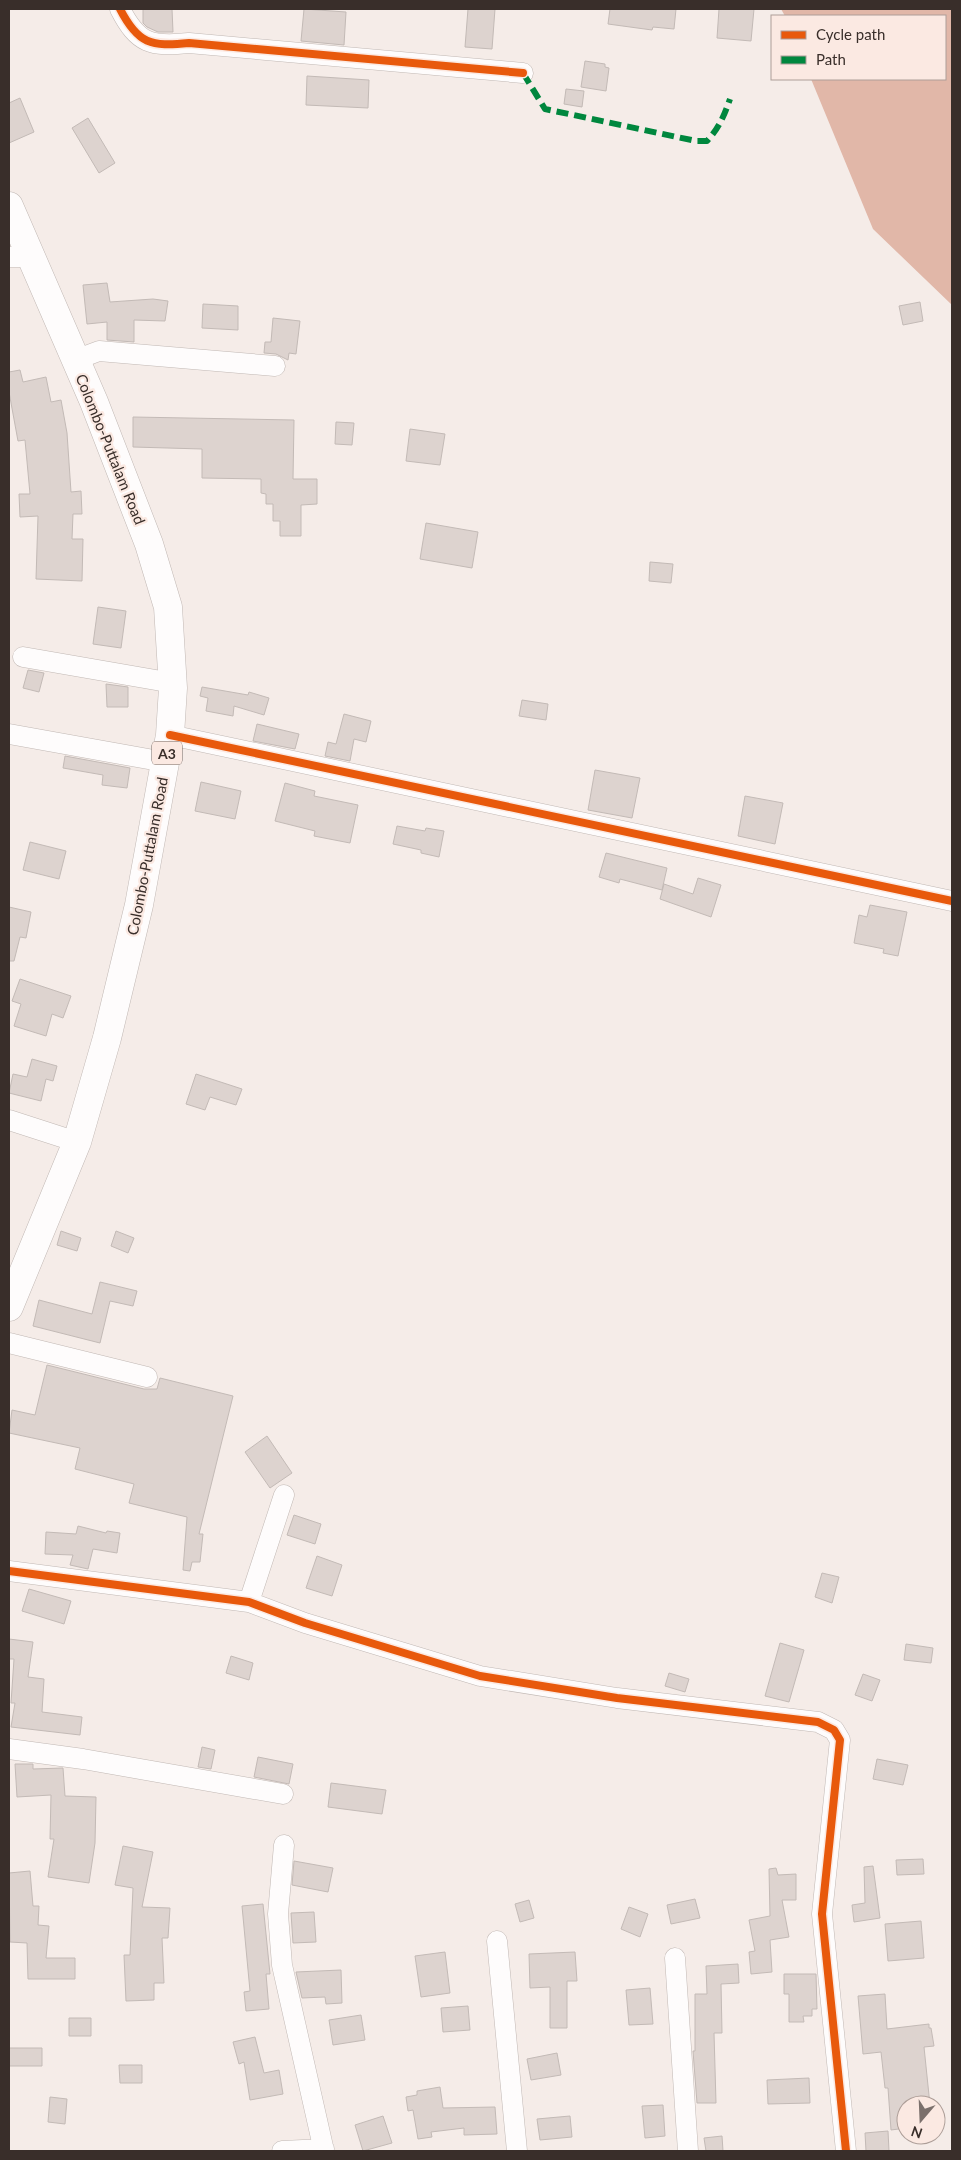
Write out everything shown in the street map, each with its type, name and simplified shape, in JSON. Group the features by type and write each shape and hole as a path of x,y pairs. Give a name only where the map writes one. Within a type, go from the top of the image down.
{"highway":[{"name":"Colombo-Puttalam Road","path":"9,206 20,257 75,360 149,544 168,607 173,683 170,735 139,905 107,1038 77,1142 9,1307"}],"street":[{"path":"120,9 139,37 152,45 189,43 523,73"},
{"path":"75,360 99,351 276,366"},
{"path":"23,657 173,683"},
{"path":"9,734 165,762"},
{"path":"170,735 952,901"},
{"path":"9,1120 77,1142"},
{"path":"9,1344 147,1377"},
{"path":"249,1602 284,1495"},
{"path":"9,1571 249,1602 305,1623 480,1676 617,1698 818,1722 834,1730 840,1740 822,1914 846,2151"},
{"path":"9,1749 83,1759 283,1794"},
{"path":"282,2151 324,2150 282,1965 278,1914 284,1845"},
{"path":"497,1941 517,2151"},
{"path":"675,1958 688,2151"}],"shaded area":[{"path":"781,9 952,9 952,305 873,229 811,80 946,80 946,15 784,15"}],"building":[{"path":"143,9 172,9 173,32 158,32 147,27 143,23"},
{"path":"304,9 346,12 344,45 301,41"},
{"path":"468,9 495,9 492,49 465,47"},
{"path":"610,9 676,9 674,29 653,27 652,30 608,24"},
{"path":"719,9 754,9 751,41 717,38"},
{"path":"585,61 605,64 605,67 609,68 606,91 581,87"},
{"path":"307,76 369,80 368,108 306,105"},
{"path":"566,89 584,91 582,107 564,104"},
{"path":"20,98 34,132 9,143 9,103"},
{"path":"88,118 115,163 99,173 72,128"},
{"path":"107,283 110,302 153,299 168,301 165,321 134,320 134,342 107,340 107,322 87,324 83,285"},
{"path":"920,302 923,321 903,325 899,306"},
{"path":"203,304 238,306 238,330 202,328"},
{"path":"273,318 300,321 296,354 289,353 288,360 276,354 264,353 265,342 271,342"},
{"path":"20,370 23,382 46,377 51,402 61,400 67,433 71,492 81,491 82,514 73,514 72,539 83,539 82,581 36,579 38,516 20,517 19,494 30,494 25,440 18,441 9,392 9,372"},
{"path":"133,417 294,420 293,479 317,479 317,504 301,505 301,536 280,536 280,521 273,521 273,504 266,504 266,494 261,493 261,479 202,478 202,449 133,447"},
{"path":"336,422 354,423 352,445 335,444"},
{"path":"410,429 445,434 440,465 406,461"},
{"path":"426,523 478,532 472,568 420,559"},
{"path":"650,562 673,564 671,583 649,581"},
{"path":"98,607 126,611 121,648 93,644"},
{"path":"28,670 44,673 39,692 23,688"},
{"path":"106,684 128,687 128,707 107,707"},
{"path":"202,687 248,695 249,692 269,698 264,715 234,706 233,716 206,711 208,698 200,696"},
{"path":"522,700 548,704 546,720 519,716"},
{"path":"344,714 371,721 366,742 354,739 350,761 325,756 328,742 336,744"},
{"path":"257,724 299,734 295,749 253,741"},
{"path":"65,756 130,768 127,788 102,785 103,775 63,768"},
{"path":"595,770 640,778 632,818 588,810"},
{"path":"201,782 241,791 235,819 195,811"},
{"path":"285,783 315,791 314,796 358,805 350,843 314,836 315,831 275,821"},
{"path":"745,796 783,803 775,844 738,836"},
{"path":"397,826 425,831 426,828 444,831 439,857 421,853 421,850 393,844"},
{"path":"30,842 66,851 59,879 23,870"},
{"path":"606,853 667,868 662,890 620,879 619,883 599,877"},
{"path":"698,878 721,885 711,917 660,899 664,884 693,894"},
{"path":"870,905 907,912 898,956 883,953 884,949 854,943 859,915 867,917"},
{"path":"9,907 31,912 26,938 20,937 14,961 9,961"},
{"path":"20,979 71,996 63,1018 52,1014 46,1036 14,1026 21,1004 12,1001"},
{"path":"32,1059 57,1066 53,1081 46,1079 41,1101 9,1093 13,1074 27,1077"},
{"path":"196,1074 242,1089 236,1105 210,1097 205,1110 186,1104"},
{"path":"61,1231 81,1238 77,1251 57,1245"},
{"path":"116,1231 134,1238 128,1253 111,1246"},
{"path":"100,1282 137,1291 133,1306 110,1301 100,1343 33,1326 39,1300 92,1314"},
{"path":"47,1365 144,1389 157,1389 160,1378 233,1396 199,1534 203,1534 200,1562 192,1562 190,1571 183,1570 187,1517 129,1503 134,1484 75,1469 80,1448 9,1433 12,1410 35,1415"},
{"path":"267,1436 292,1473 270,1488 245,1452"},
{"path":"294,1515 321,1524 315,1544 287,1535"},
{"path":"78,1526 106,1533 107,1531 120,1533 117,1553 93,1549 88,1569 70,1565 73,1555 45,1554 46,1532 76,1534"},
{"path":"317,1556 342,1565 332,1596 306,1588"},
{"path":"822,1573 839,1577 832,1603 815,1597"},
{"path":"29,1589 71,1601 64,1624 22,1611"},
{"path":"9,1639 33,1642 28,1677 44,1679 42,1712 82,1717 80,1735 11,1727 15,1703 11,1703 14,1659 9,1659"},
{"path":"780,1643 804,1650 789,1702 765,1696"},
{"path":"906,1644 933,1648 931,1663 904,1660"},
{"path":"231,1656 253,1663 249,1680 226,1673"},
{"path":"669,1673 689,1679 685,1692 665,1686"},
{"path":"863,1674 880,1680 872,1701 855,1695"},
{"path":"202,1747 215,1750 211,1769 198,1767"},
{"path":"258,1757 293,1764 289,1784 254,1777"},
{"path":"877,1759 908,1765 903,1785 873,1779"},
{"path":"15,1764 33,1764 33,1769 63,1768 65,1796 96,1797 95,1843 89,1883 48,1877 54,1839 50,1839 51,1795 17,1797"},
{"path":"331,1783 386,1790 382,1814 328,1807"},
{"path":"123,1846 153,1852 142,1907 170,1908 168,1938 162,1938 164,1983 154,1983 154,2000 126,2001 124,1955 130,1955 133,1888 115,1885"},
{"path":"923,1859 924,1874 897,1875 896,1860"},
{"path":"294,1861 333,1868 328,1892 292,1885"},
{"path":"873,1866 880,1918 854,1922 852,1905 865,1903 864,1867"},
{"path":"776,1868 778,1875 796,1874 796,1900 782,1900 789,1937 770,1940 772,1972 751,1974 749,1952 755,1951 749,1920 770,1916 769,1869"},
{"path":"30,1871 33,1906 39,1906 38,1925 49,1926 46,1958 75,1958 75,1979 28,1979 27,1943 10,1942 9,1873"},
{"path":"695,1899 700,1918 671,1924 667,1905"},
{"path":"529,1900 534,1918 520,1922 515,1904"},
{"path":"263,1904 270,1974 266,1974 269,2009 246,2011 244,1992 250,1991 242,1906"},
{"path":"629,1907 648,1914 640,1937 621,1929"},
{"path":"314,1912 316,1942 293,1943 291,1913"},
{"path":"921,1921 924,1958 888,1961 885,1924"},
{"path":"445,1952 450,1993 421,1997 415,1956"},
{"path":"575,1952 577,1981 567,1981 567,2028 550,2028 550,1987 530,1988 529,1954"},
{"path":"738,1964 739,1983 721,1984 722,2033 714,2033 716,2103 697,2103 693,2051 695,2051 695,1994 707,1994 706,1966"},
{"path":"341,1970 342,2003 326,2004 325,1997 302,1998 296,1972"},
{"path":"784,1974 816,1974 817,2009 812,2009 812,2016 803,2016 804,2022 789,2022 789,1994 784,1994"},
{"path":"650,1988 653,2024 629,2025 626,1990"},
{"path":"885,1994 887,2029 929,2024 929,2028 931,2028 934,2046 924,2047 929,2095 896,2095 896,2129 891,2130 888,2088 885,2088 881,2052 863,2054 858,1996"},
{"path":"468,2006 470,2030 443,2032 441,2008"},
{"path":"361,2015 365,2040 333,2045 329,2020"},
{"path":"69,2018 91,2018 91,2036 69,2036"},
{"path":"255,2037 264,2073 279,2070 283,2094 250,2100 244,2062 239,2064 233,2042"},
{"path":"9,2048 42,2048 42,2066 9,2066"},
{"path":"557,2053 561,2075 531,2080 527,2059"},
{"path":"119,2065 142,2065 142,2083 120,2083"},
{"path":"809,2078 810,2103 768,2104 767,2080"},
{"path":"440,2087 443,2108 495,2107 497,2134 464,2135 464,2128 431,2132 432,2137 418,2139 413,2110 408,2111 406,2097 417,2095 417,2091"},
{"path":"50,2097 67,2099 65,2124 48,2122"},
{"path":"663,2105 665,2136 645,2138 642,2106"},
{"path":"383,2116 392,2143 363,2151 355,2125"},
{"path":"570,2116 572,2137 540,2140 537,2119"},
{"path":"888,2131 889,2151 866,2151 865,2133"},
{"path":"722,2136 723,2151 706,2151 704,2138"}],"marked path":[{"path":"523,73 545,109 696,141 707,141 721,122 730,99"}],"cycle path":[{"path":"120,9 133,30 147,41 155,43 189,43 523,73"},
{"path":"170,735 952,901"},
{"path":"9,1571 249,1602 305,1623 480,1676 617,1698 818,1722 834,1730 840,1740 822,1914 846,2151"}]}
